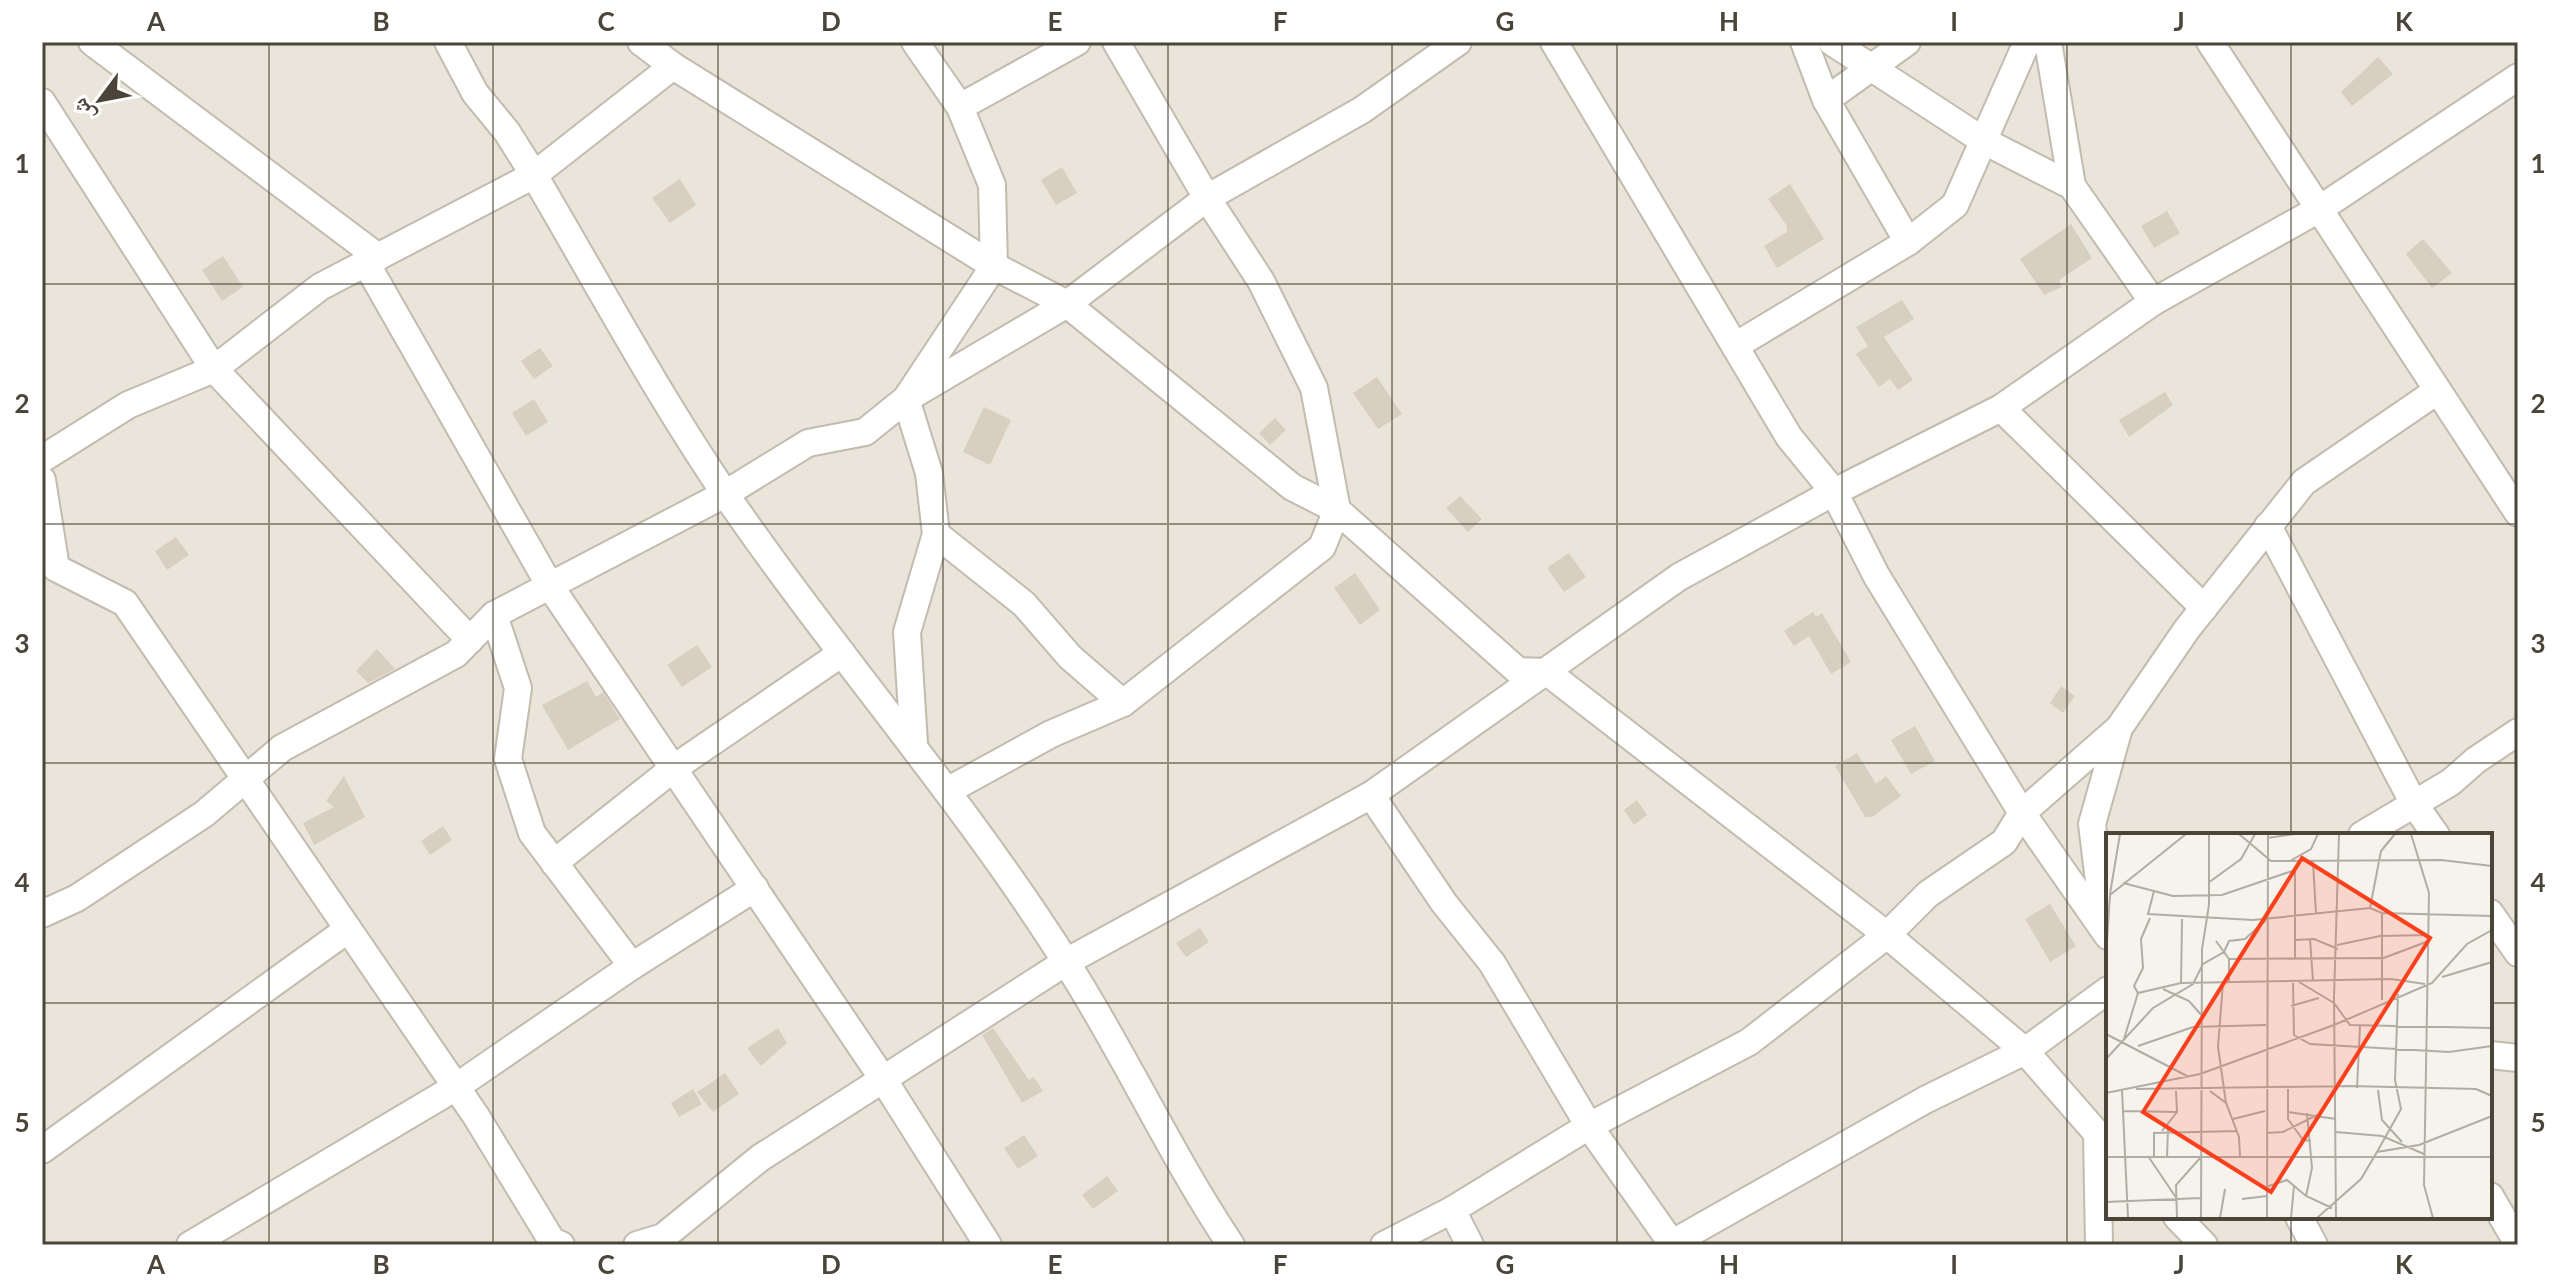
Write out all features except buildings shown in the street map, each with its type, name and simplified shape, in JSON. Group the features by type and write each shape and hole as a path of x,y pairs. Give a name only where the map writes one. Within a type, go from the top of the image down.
{"street":[{"path":"92,42 372,260 550,586 883,1079 988,1245"},
{"path":"448,42 475,93 507,132 534,175 725,494 842,653 914,744 1066,962 1194,1190 1231,1245"},
{"path":"641,42 673,66 994,266 1067,304 1292,487 1337,510 1518,671 1547,672 1887,935 2025,1051 2103,1141 2099,1245"},
{"path":"906,399 994,266 992,185 960,107 915,42"},
{"path":"960,107 1077,42"},
{"path":"947,791 1051,734 1123,703 1322,547 1337,510 1314,388 1261,281 1207,198 1116,42"},
{"path":"42,914 103,881 204,814 282,748 456,654 494,615 725,494 808,443 865,432 906,399 1067,304 1207,198 1362,110 1458,42"},
{"path":"1554,42 1789,437 1834,492 1876,575 2022,813 2106,934"},
{"path":"1804,42 1826,100 1908,242"},
{"path":"1832,42 1984,141 2072,186"},
{"path":"1826,100 1907,42"},
{"path":"1735,346 1908,242 1955,205 2027,42"},
{"path":"2048,42 2072,186 2153,302"},
{"path":"2210,42 2518,513"},
{"path":"42,459 128,405 214,369 320,287 534,175 673,66"},
{"path":"637,1245 663,1237 760,1158 1066,962 1371,795 1679,577 1834,492 2001,408 2153,302 2321,208 2518,77"},
{"path":"42,102 214,369 470,640"},
{"path":"1384,1245 1452,1210 1589,1126 1749,1042 1887,935 1928,894 2004,842 2022,813 2119,728 2204,608 2304,482 2437,391"},
{"path":"906,399 929,473 936,534 907,632 914,744"},
{"path":"2001,408 2204,608"},
{"path":"42,480 49,568 125,603 456,1087 552,1241 561,1245"},
{"path":"2268,526 2414,804 2435,833"},
{"path":"936,534 1024,604 1070,657 1123,703"},
{"path":"494,615 518,688 508,759 532,833 632,966"},
{"path":"554,863 674,768 842,653"},
{"path":"2106,928 2092,824 2119,728"},
{"path":"2365,833 2451,782 2476,760 2518,732"},
{"path":"1371,795 1444,903 1492,963 1589,1126 1671,1245 1925,1100 2025,1051 2106,991"},
{"path":"190,1245 456,1087 632,966 755,888"},
{"path":"2492,916 2518,953"},
{"path":"42,1150 347,930"},
{"path":"2492,1055 2518,1058"},
{"path":"2492,1199 2515,1233"},
{"path":"1452,1210 1470,1245"},
{"path":"2179,1219 2204,1245"},
{"path":"2300,1219 2314,1245"}],"shaded area":[{"path":"42,42 2518,42 2518,1245 42,1245"}]}
